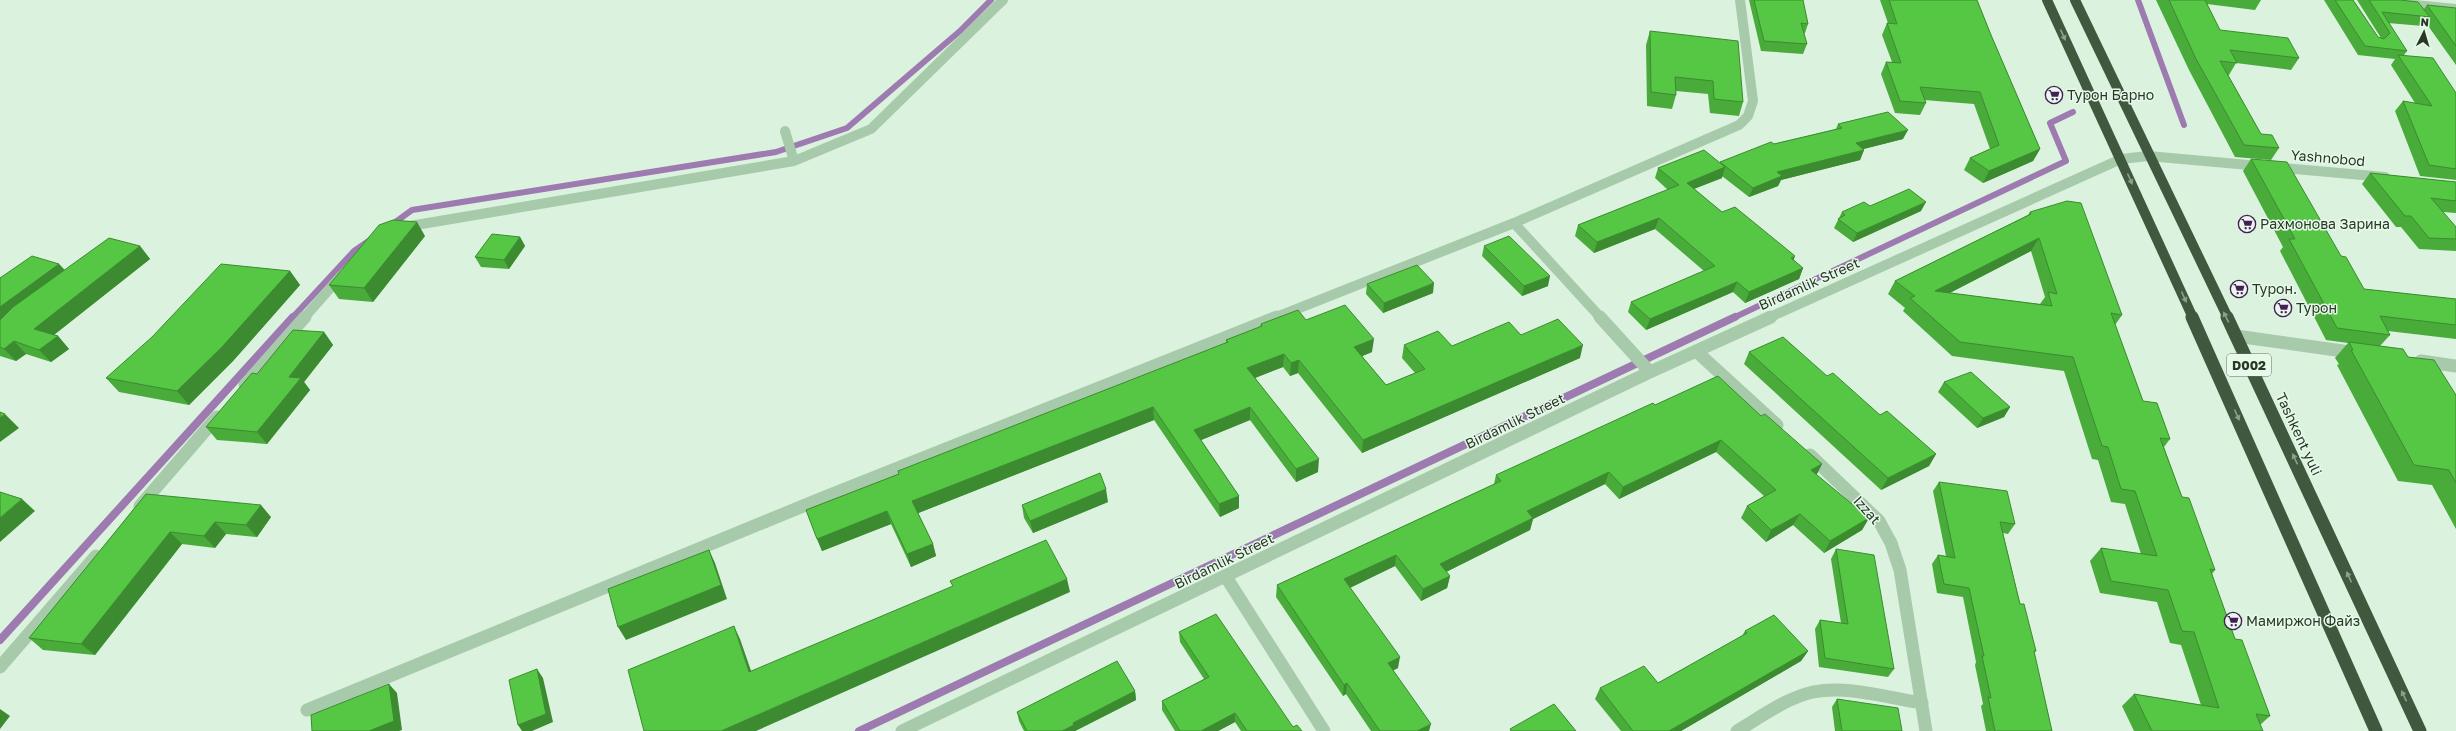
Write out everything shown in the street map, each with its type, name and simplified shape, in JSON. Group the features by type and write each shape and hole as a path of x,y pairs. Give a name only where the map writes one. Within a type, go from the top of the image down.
{"highway":[{"name":"D002","path":"2047,0 2250,444 2376,731"},
{"name":"Tashkent yuli","path":"2075,0 2148,156 2236,336 2420,731"}],"street":[{"path":"392,229 794,161 871,129 1003,0"},
{"path":"307,710 828,496 1514,223 1744,123 1750,114 1752,101 1740,0"},
{"path":"2394,2 2456,9"},
{"path":"785,131 794,161"},
{"name":"Birdamlik Street","path":"902,731 1226,577 1650,372 2121,159 2148,156"},
{"name":"Yashnobod","path":"2148,156 2397,179"},
{"path":"1514,223 1650,372"},
{"path":"235,397 350,266"},
{"path":"2236,336 2366,354"},
{"path":"1696,351 1784,432"},
{"path":"2428,374 2416,361 2456,366"},
{"path":"131,517 224,409"},
{"name":"Izzat","path":"1802,448 1861,502 1879,521 1891,543 1900,570 1926,731"},
{"path":"0,667 105,547"},
{"path":"1226,577 1324,731"},
{"path":"1737,731 1796,699 1814,692 1840,691 1922,703"}],"building":[{"path":"1754,0 1803,0 1808,24 1801,23 1807,44 1764,41"},
{"path":"1889,0 1977,0 2040,149 1989,171 1970,158 1999,145 1980,92 1920,87 1926,103 1900,101 1886,62 1901,63 1887,23 1897,24"},
{"path":"2169,0 2205,0 2220,30 2288,38 2299,58 2230,50 2237,63 2220,61 2261,134 2272,135 2279,148 2244,145 2196,59"},
{"path":"2335,0 2353,0 2378,37 2384,39 2390,33 2369,0 2400,0 2418,2 2430,17 2382,12 2407,51 2365,46"},
{"path":"2427,5 2456,8 2456,46"},
{"path":"1650,31 1738,41 1743,102 1714,99 1713,81 1675,77 1676,95 1651,92"},
{"path":"2398,55 2433,58 2456,93 2456,169 2429,165 2403,101 2432,106"},
{"path":"1888,112 1908,130 1856,143 1864,150 1777,172 1782,176 1753,188 1720,162 1771,142 1774,144 1842,128 1838,124"},
{"path":"1704,150 1725,167 1687,183 1722,212 1735,207 1795,256 1791,258 1803,268 1749,292 1737,282 1650,319 1631,302 1715,266 1659,218 1597,242 1578,225 1679,185 1658,168"},
{"path":"2251,159 2287,162 2341,256 2346,257 2364,289 2456,299 2456,325 2380,316 2390,335 2337,328 2289,239 2295,239"},
{"path":"2370,173 2456,182 2456,201 2431,198 2456,227 2456,239 2429,238 2411,216 2405,216"},
{"path":"1909,189 1926,202 1857,233 1838,219 1845,215 1842,212 1864,202 1870,206"},
{"path":"2067,201 2081,203 2122,315 2111,313 2143,401 2157,403 2170,439 2160,438 2182,497 2189,498 2215,570 2210,569 2235,639 2242,640 2270,716 2256,714 2263,731 2152,731 2134,694 2219,708 2194,632 2182,631 2168,590 2111,581 2101,548 2157,556 2135,491 2121,489 2108,447 2102,446 2073,357 1960,342 1910,298 1915,296 1895,281 2031,214 2030,212","holes":["2039,238 2057,294 2048,292 2052,306 1935,291"]},
{"path":"393,220 417,222 364,288 329,285 379,225"},
{"path":"492,234 520,237 504,260 475,257"},
{"path":"1509,236 1550,276 1524,286 1484,246"},
{"path":"109,238 140,246 34,329 58,336 39,350 14,341 4,349 0,347 0,320 13,307"},
{"path":"32,256 59,264 0,307 0,278"},
{"path":"221,264 290,271 222,347 177,391 106,378 152,337"},
{"path":"1417,265 1434,283 1384,303 1367,284"},
{"path":"1345,305 1374,339 1354,347 1386,385 1425,369 1404,345 1438,331 1452,346 1509,322 1521,335 1558,319 1583,345 1363,440 1299,360 1291,363 1284,354 1247,368 1319,459 1296,469 1250,407 1194,430 1239,496 1219,504 1153,407 912,501 933,544 907,554 887,511 817,539 806,510 899,474 898,471 1228,342 1226,340 1262,326 1261,324 1298,310 1306,320"},
{"path":"293,330 324,332 289,377 301,378 257,432 206,427 252,373 257,374"},
{"path":"1783,337 1827,376 1833,373 1880,415 1887,411 1936,454 1888,478 1749,352"},
{"path":"2349,342 2403,349 2408,357 2434,360 2456,395 2456,483 2449,470 2414,465 2351,350 2353,350"},
{"path":"1971,372 2010,407 1983,418 1944,382"},
{"path":"1718,376 1761,416 1765,414 1822,464 1811,470 1869,518 1830,541 1800,514 1771,530 1747,506 1776,490 1721,440 1623,487 1609,472 1527,511 1533,518 1440,564 1450,576 1423,589 1396,555 1344,579 1400,657 1388,663 1431,724 1417,731 1380,731 1347,683 1344,685 1277,585 1501,481 1496,475 1653,403 1655,405"},
{"path":"0,412 5,414 0,418"},
{"path":"1100,473 1106,489 1030,521 1022,505"},
{"path":"1939,482 2007,491 2015,524 2000,522 2020,604 2024,604 2036,651 2034,651 2052,731 1995,731 1988,697 1991,698 1982,656 1984,656 1969,588 1944,584 1938,555 1955,558"},
{"path":"0,492 22,499 0,518"},
{"path":"146,494 261,505 246,525 215,522 204,536 170,532 81,644 29,638"},
{"path":"1046,540 1067,579 721,731 644,731 628,670 734,626 749,672 953,586 950,581"},
{"path":"1836,549 1874,555 1894,669 1825,658 1820,620 1848,624"},
{"path":"709,550 721,585 618,627 608,589"},
{"path":"1216,614 1293,727 1297,725 1302,731 1247,731 1235,713 1201,731 1180,731 1162,701 1209,677 1179,632"},
{"path":"1774,615 1808,651 1669,731 1633,731 1600,688 1644,666 1658,683 1747,633 1745,631"},
{"path":"1117,661 1135,691 1073,723 1074,725 1062,731 1027,731 1017,712"},
{"path":"537,669 546,714 518,725 509,680"},
{"path":"389,684 394,721 369,731 312,731 311,715"},
{"path":"1837,699 1898,708 1902,731 1842,731"},
{"path":"1554,704 1576,731 1511,731 1510,729"}],"waterway":[{"path":"390,226 412,210 776,152 847,128 960,31 991,0"},
{"path":"2138,0 2184,125"},
{"path":"1733,318 2066,161 2050,123 2073,112"},
{"path":"292,318 354,251 370,240"},
{"path":"0,640 293,317"},
{"path":"859,731 1735,317"}],"place":[{"name":"Турон Барно","path":"2054,95"},
{"name":"Рахмонова Зарина","path":"2247,224"},
{"name":"Турон.","path":"2239,289"},
{"name":"Турон","path":"2283,308"},
{"name":"Мамиржон Файз","path":"2233,621"}]}
